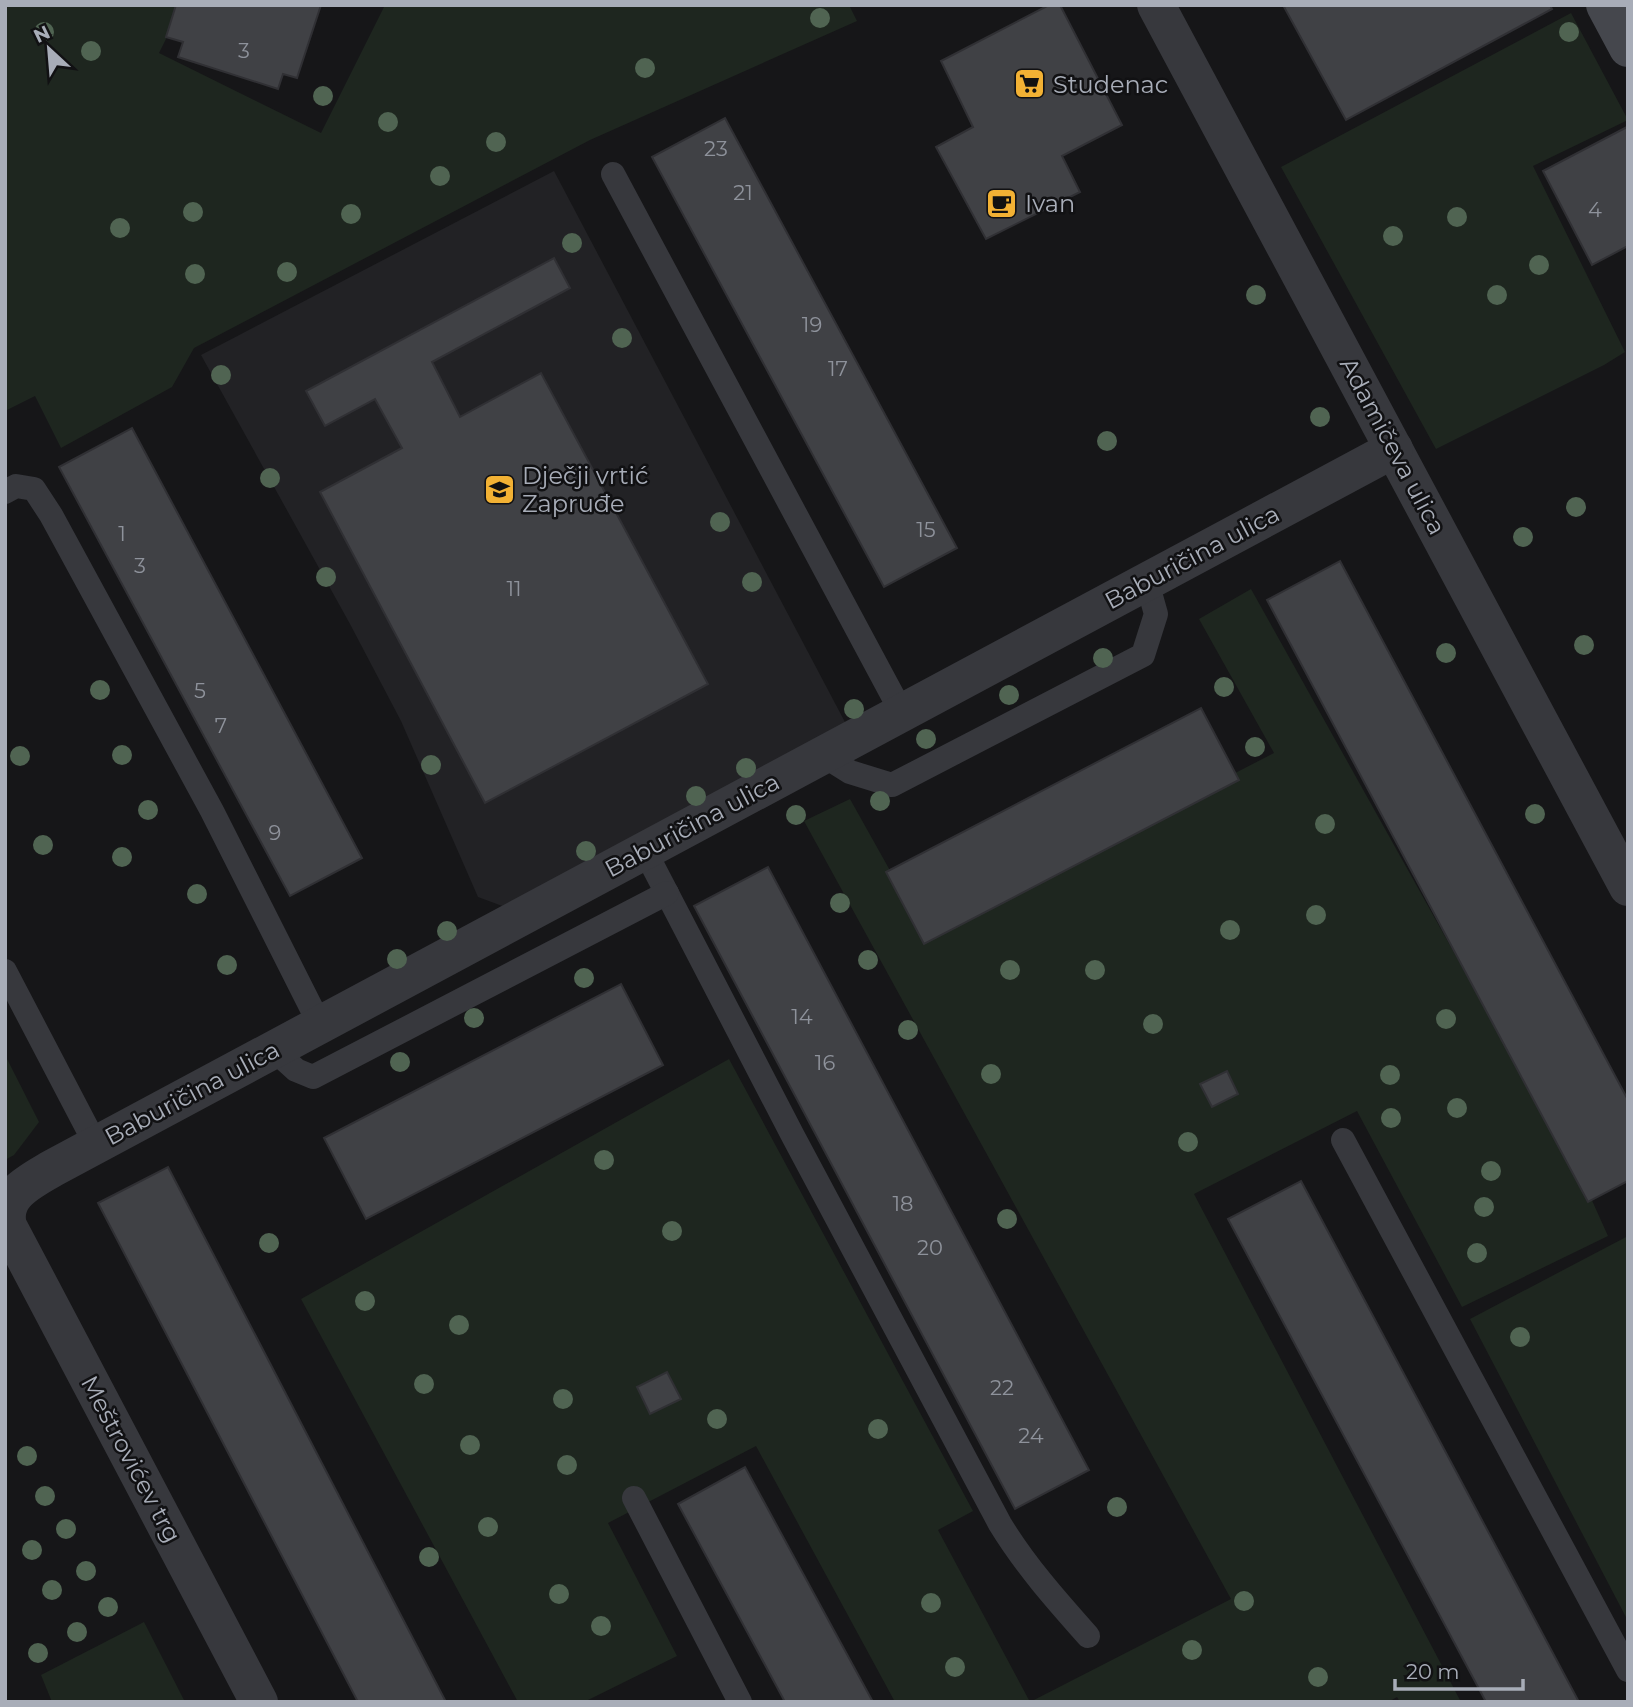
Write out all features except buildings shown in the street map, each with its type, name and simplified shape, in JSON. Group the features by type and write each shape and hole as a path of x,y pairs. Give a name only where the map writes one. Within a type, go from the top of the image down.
{"main road":[{"path":"1605,5 1628,48"}],"street":[{"name":"Adamičeva ulica","path":"1156,5 1628,887"},
{"name":"Baburičina ulica","path":"5,1216 9,1199 23,1186 96,1145 1394,449"},
{"name":"Meštrovićev trg","path":"5,1216 259,1702"}],"lane":[{"path":"613,174 902,713"},
{"path":"5,492 16,486 34,489 51,515 212,811 320,1025"},
{"path":"823,755 850,772 892,785 1143,655 1156,614 1147,582"},
{"path":"645,851 825,1198 1000,1524 1014,1548 1050,1594 1088,1636"},
{"path":"274,1049 296,1070 313,1077 667,893"},
{"path":"5,971 96,1145"},
{"path":"1343,1140 1628,1670"},
{"path":"634,1498 740,1702"}],"shaded area":[{"path":"5,5 183,5 159,53 321,133 385,5 849,5 857,21 590,140 194,348 172,387 61,448 35,396 5,411"},
{"path":"1571,13 1628,120 1533,166 1625,352 1436,449 1281,167"},
{"name":"Dječji vrtić Zapruđe","path":"554,171 846,724 505,907 478,897 401,721 201,355"},
{"path":"1251,589 1590,1196 1608,1236 1462,1307 1357,1111 1194,1194 1461,1702 1400,1702 1397,1697 1388,1702 1030,1702 1231,1599 804,821 850,799 925,933 1274,753 1199,619"},
{"path":"5,1055 39,1122 14,1155 5,1160"},
{"path":"729,1059 973,1511 938,1530 1030,1702 895,1702 756,1446 608,1523 677,1656 584,1702 518,1702 301,1299"},
{"path":"1628,1236 1628,1621 1470,1319"},
{"path":"144,1622 185,1702 52,1702 41,1675"}],"place":[{"name":"Studenac","path":"1030,84"},
{"name":"Ivan","path":"1002,203"},
{"name":"Dječji vrtić Zapruđe","path":"499,489"}]}
